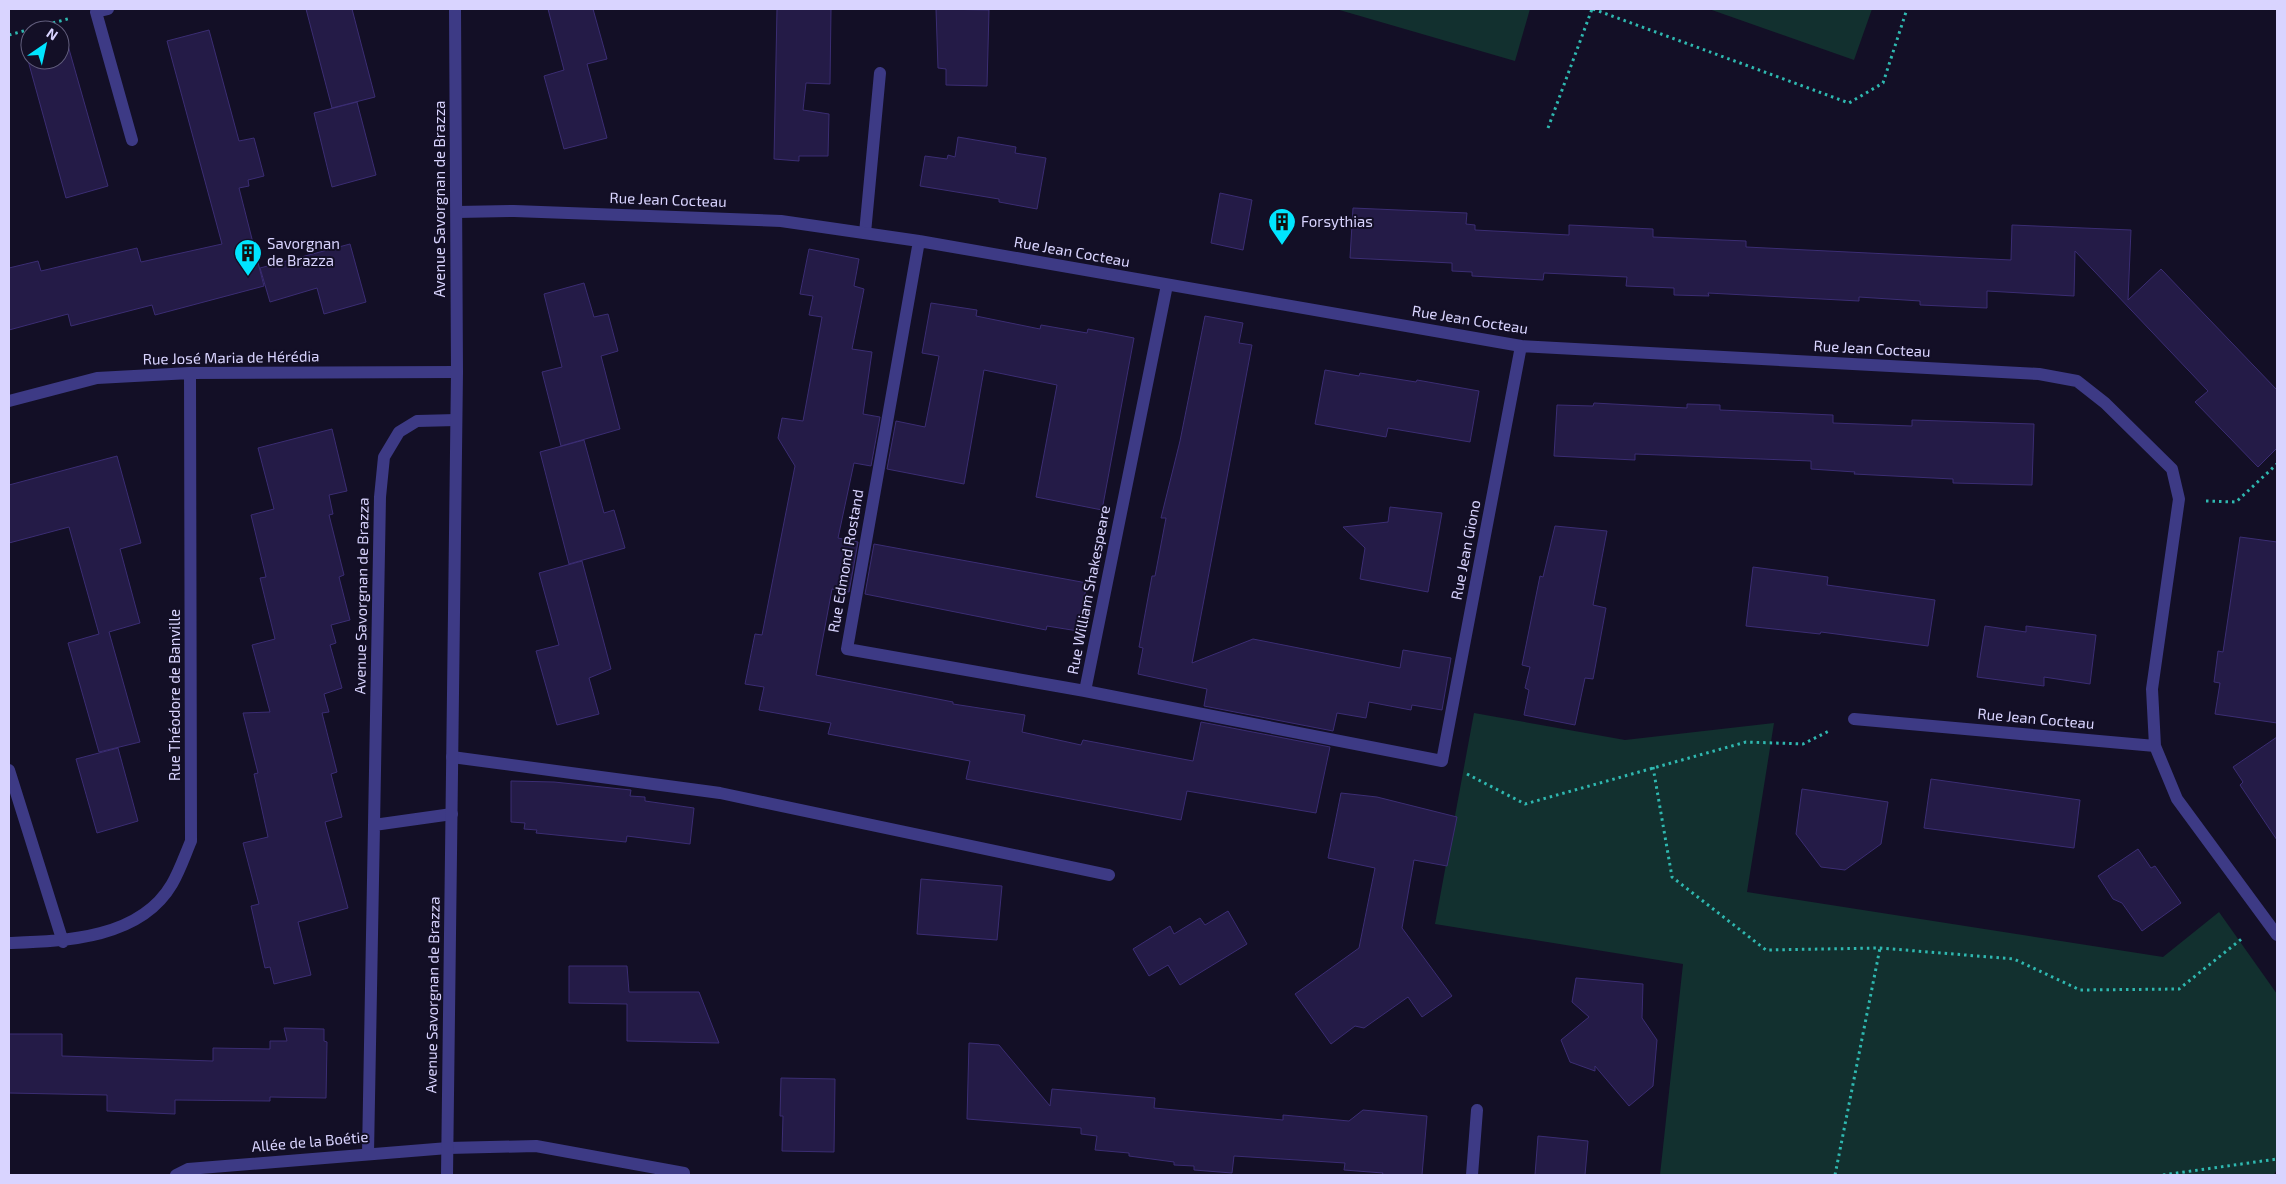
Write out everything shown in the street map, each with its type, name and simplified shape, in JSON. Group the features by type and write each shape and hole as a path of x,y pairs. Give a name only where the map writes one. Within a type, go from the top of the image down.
{"street":[{"path":"108,9 96,12 132,140"},
{"name":"Avenue Savorgnan de Brazza","path":"447,1175 457,372 456,9"},
{"path":"865,233 880,73"},
{"name":"Rue Jean Cocteau","path":"457,212 524,211 781,221 919,241 1521,346 2039,374 2077,381 2105,403 2172,469 2179,499 2152,689 2155,746 2177,799 2277,935"},
{"name":"Rue Edmond Rostand","path":"919,241 847,649 1085,691"},
{"name":"Rue William Shakespeare","path":"1167,285 1085,691 1442,761"},
{"name":"Rue Jean Giono","path":"1442,761 1521,346"},
{"name":"Rue José Maria de Hérédia","path":"9,401 96,378 190,373 457,372"},
{"name":"Rue Théodore de Banville","path":"9,943 63,942 111,931 148,912 172,884 191,841 190,373"},
{"name":"Avenue Savorgnan de Brazza","path":"368,1154 380,497 384,457 399,432 417,421 456,420"},
{"name":"Rue Jean Cocteau","path":"1854,719 2155,746"},
{"path":"452,757 720,793 1108,876"},
{"path":"9,770 63,942"},
{"path":"374,825 452,814"},
{"path":"1472,1175 1477,1110"},
{"name":"Allée de la Boétie","path":"176,1175 188,1169 368,1154 448,1148 536,1146 684,1173"}],"path":[{"path":"1548,128 1593,9 1850,103 1883,83 1907,9"},
{"path":"2179,499 2236,502 2277,464"},
{"path":"1442,761 1524,804 1746,742 1803,744 1854,719"},
{"path":"1653,767 1672,877 1766,950 1880,948 2014,959 2080,990 2180,989 2265,920"},
{"path":"1835,1175 1880,948"},
{"path":"2163,1175 2277,1159"}],"green space":[{"path":"1336,9 1530,9 1515,61"},
{"path":"1709,9 1872,9 1854,60"},
{"path":"1474,713 1625,740 1774,723 1747,892 2163,957 2219,912 2277,994 2277,1169 2274,1175 1660,1175 1683,964 1435,924"}],"building":[{"path":"306,9 352,9 375,97 332,108"},
{"path":"548,9 593,9 607,59 587,64 607,138 564,149 544,76 564,70"},
{"path":"777,9 831,9 830,84 806,83 803,110 829,114 828,156 799,156 799,161 774,159"},
{"path":"936,9 989,10 987,86 946,85 946,69 938,68"},
{"path":"209,30 239,141 254,138 264,176 248,180 249,186 239,188 264,286 155,315 152,305 71,326 68,314 9,330 9,268 38,261 41,271 137,248 141,262 222,244 167,41"},
{"path":"70,53 108,186 66,198 31,70 70,70"},
{"path":"357,102 376,175 332,187 314,113"},
{"path":"958,137 1016,147 1015,153 1046,158 1037,209 999,202 999,199 920,186 925,156 947,159 948,155 955,157"},
{"path":"1220,193 1252,200 1243,250 1211,243"},
{"path":"1353,208 1467,213 1466,224 1475,225 1475,230 1569,235 1569,225 1653,229 1653,237 1746,241 1746,247 2011,260 2012,225 2131,230 2128,300 2161,269 2277,390 2277,448 2258,467 2195,402 2208,391 2075,251 2074,296 1987,291 1987,308 1920,305 1920,301 1859,297 1859,301 1708,293 1709,296 1674,295 1674,288 1626,286 1627,277 1544,273 1543,280 1472,276 1472,272 1452,271 1452,263 1350,258"},
{"path":"350,244 366,302 324,314 317,288 270,302 260,268"},
{"path":"809,249 859,259 854,286 864,289 852,349 872,352 863,414 880,417 871,466 854,463 838,538 858,542 849,592 832,589 816,675 953,702 953,704 1025,715 1022,732 1081,745 1083,740 1193,761 1201,722 1330,747 1316,813 1187,791 1181,820 966,779 970,761 828,734 831,723 759,710 764,687 745,684 755,634 762,635 795,466 778,438 782,418 803,421 822,317 809,315 813,296 800,294"},
{"path":"584,283 594,317 608,314 618,351 601,356 620,429 561,446 542,372 562,367 544,294"},
{"path":"931,303 977,310 976,316 1040,329 1041,325 1087,333 1088,329 1134,338 1102,510 1036,497 1057,385 984,370 964,484 887,469 896,421 925,427 939,356 922,353"},
{"path":"1205,316 1243,323 1239,343 1252,345 1192,663 1253,639 1400,668 1403,650 1451,658 1442,710 1412,705 1411,710 1369,702 1366,718 1337,713 1333,731 1204,706 1207,689 1138,674 1143,648 1139,647 1152,576 1155,576 1166,518 1161,518 1180,441"},
{"path":"1325,370 1359,376 1360,373 1416,382 1417,380 1479,391 1470,442 1388,428 1386,437 1315,424"},
{"path":"1594,403 1687,408 1687,404 1720,405 1720,410 1833,415 1833,423 1912,426 1912,420 2034,424 2032,485 1953,483 1953,479 1854,474 1855,472 1811,469 1811,461 1635,454 1635,460 1554,456 1557,405 1593,406"},
{"path":"332,429 347,491 329,495 333,514 329,515 344,575 339,577 350,620 331,625 336,643 330,645 342,688 324,694 329,712 322,713 337,772 331,774 342,817 325,822 348,908 298,922 311,975 274,984 270,967 265,968 251,906 259,904 243,843 268,837 254,774 258,773 243,713 270,712 252,645 275,639 260,578 266,577 251,515 274,509 258,448"},
{"path":"584,440 604,513 614,510 625,548 569,564 540,452"},
{"path":"117,456 141,543 120,549 140,623 109,632 140,742 99,752 68,643 99,634 69,527 9,543 9,485"},
{"path":"1390,507 1442,513 1428,592 1360,579 1365,548 1343,527 1388,522"},
{"path":"1555,526 1607,531 1593,605 1606,608 1593,679 1585,678 1575,725 1524,715 1529,690 1525,688 1530,667 1522,665 1540,576 1543,577"},
{"path":"2240,537 2277,542 2277,723 2215,714 2220,683 2214,682 2218,651 2223,652"},
{"path":"874,544 1087,583 1078,631 1047,626 1046,630 865,594"},
{"path":"582,561 611,669 589,678 599,714 557,725 536,651 559,645 539,573"},
{"path":"1753,567 1828,577 1827,585 1935,600 1928,646 1821,632 1820,634 1746,626"},
{"path":"1985,626 2026,632 2026,626 2096,635 2090,684 2044,677 2044,686 1977,677"},
{"path":"2277,737 2277,840 2240,785 2243,782 2233,767"},
{"path":"118,748 138,821 97,833 76,759"},
{"path":"1931,779 2080,800 2074,848 1924,828"},
{"path":"511,781 554,782 631,790 630,796 645,797 645,801 694,808 690,844 627,836 626,842 536,833 537,830 524,829 525,823 511,822"},
{"path":"1802,789 1888,802 1881,844 1845,870 1821,867 1796,834"},
{"path":"1341,793 1377,797 1457,817 1447,866 1414,860 1402,928 1452,996 1422,1017 1408,997 1364,1028 1355,1026 1331,1044 1295,994 1359,948 1375,868 1328,858"},
{"path":"2138,849 2151,868 2155,866 2181,903 2142,931 2122,903 2113,899 2098,876"},
{"path":"921,879 1002,886 997,940 917,934"},
{"path":"1228,911 1247,944 1180,985 1168,965 1149,976 1133,949 1170,926 1174,934 1200,918 1205,925"},
{"path":"569,966 627,966 629,992 699,992 719,1043 627,1041 627,1004 569,1003"},
{"path":"1576,978 1643,984 1642,1018 1657,1040 1653,1086 1629,1106 1595,1066 1595,1071 1570,1062 1561,1040 1589,1017 1572,1002"},
{"path":"284,1028 324,1029 324,1041 327,1042 326,1098 270,1097 270,1101 175,1100 175,1114 107,1111 107,1095 9,1093 9,1034 62,1034 62,1056 213,1061 213,1048 270,1049 270,1041 287,1041"},
{"path":"969,1043 999,1045 1050,1106 1052,1089 1155,1098 1154,1108 1283,1120 1283,1115 1349,1121 1363,1110 1427,1116 1422,1175 1382,1175 1383,1173 1344,1170 1345,1163 1234,1156 1232,1173 1194,1170 1194,1166 1174,1165 1174,1162 1129,1156 1129,1153 1095,1150 1097,1136 1081,1134 1081,1128 967,1119"},
{"path":"781,1078 835,1079 834,1152 782,1151 783,1116 780,1116"},
{"path":"1538,1136 1588,1141 1585,1175 1535,1175"}],"place":[{"name":"Forsythias","path":"1282,246"},
{"name":"Savorgnan de Brazza","path":"248,277"}]}
